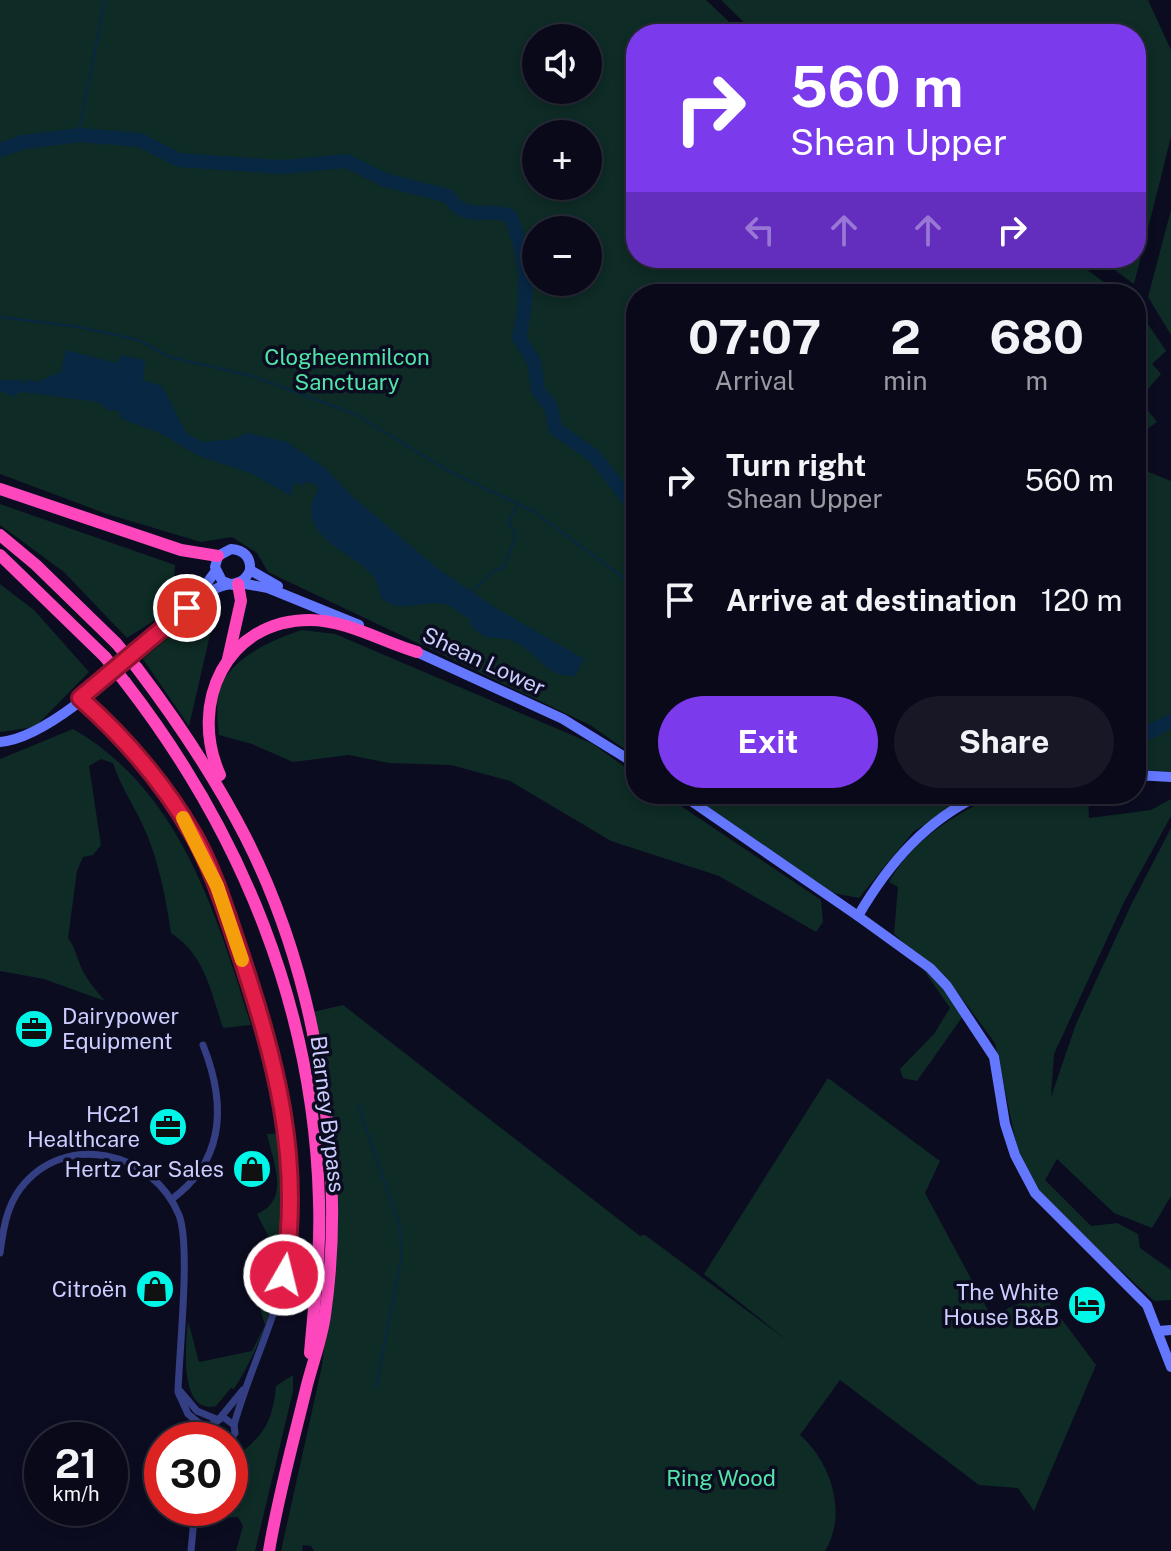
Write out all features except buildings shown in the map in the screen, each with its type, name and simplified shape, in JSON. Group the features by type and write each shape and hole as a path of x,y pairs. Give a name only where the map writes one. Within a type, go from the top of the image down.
{"highway":[{"path":"0,489 181,550 218,556"},
{"name":"Blarney Bypass","path":"0,535 47,574 137,668 207,767 259,866 305,1003 318,1058 326,1131 332,1237 325,1317 306,1389"},
{"name":"Blarney Bypass","path":"0,555 105,657 172,744 227,836 270,939 291,1004 304,1060 318,1167 320,1235 306,1389"},
{"path":"237,584 241,601 228,659 211,690 208,745 259,866"},
{"path":"228,659 259,633 287,623 314,620 332,623 417,652"},
{"path":"269,1551 306,1389"}],"main road":[{"path":"0,742 36,733 187,608 215,589 237,584 250,570 249,558 242,551 231,549 218,556 215,572 187,608"},
{"name":"Shean Lower","path":"250,570 311,604"},
{"path":"215,572 222,581 237,584"},
{"name":"Shean Lower","path":"237,584 265,587 311,604 563,719 626,758"},
{"path":"1146,776 1171,777"},
{"path":"696,804 930,968 968,1014 994,1057 1005,1124 1015,1155 1035,1193 1066,1229 1131,1286 1147,1305 1170,1361"},
{"path":"858,916 907,846 963,804"},
{"path":"1159,1331 1171,1330"}],"street":[{"path":"80,698 134,749 194,836 217,886 272,1052 287,1128 291,1222 280,1298 244,1388 235,1422"},
{"path":"172,1199 198,1175 215,1138 217,1080 203,1045"},
{"path":"0,1253 5,1218 20,1189 38,1172 59,1161 83,1154 120,1158 150,1173 172,1199 184,1234 178,1389 188,1414 196,1422"},
{"path":"217,1422 244,1388"},
{"path":"178,1389 197,1411 231,1422"},
{"path":"191,1551 193,1526"}],"green space":[{"name":"Clogheenmilcon Sanctuary","path":"0,0 706,0 731,24 626,24 626,268 1084,268 1107,284 626,284 626,750 590,725 268,572 257,553 232,537 201,542 107,514 0,474"},
{"path":"721,0 1148,0 1171,50 1171,137 1146,236 1146,24 746,24"},
{"path":"1171,210 1171,335 1148,297"},
{"path":"1112,268 1138,268 1134,284"},
{"path":"1146,321 1166,351 1152,364 1161,374 1146,391"},
{"path":"1146,408 1157,422 1146,430"},
{"path":"1146,471 1171,481 1171,772 1146,770"},
{"path":"0,504 175,565 172,609 127,638 64,572 0,525"},
{"path":"0,584 34,610 89,672 35,727 0,732"},
{"path":"215,613 189,726 143,659 192,617"},
{"path":"302,630 335,634 593,744 626,768 626,804 678,804 821,900 823,922 816,932 719,876 611,841 510,781 451,765 389,763 349,755 293,762 252,744 219,735 218,697 229,672 251,653"},
{"path":"73,729 110,755 141,786 167,820 208,899 251,1025 223,1028 199,963 183,942 171,933 161,881 145,830 113,763 101,759 89,766 101,845 93,855 83,857 77,871 68,938 84,973 105,1001 44,979 0,971 0,759"},
{"path":"1171,799 1171,816 1124,902 1054,1054 1051,1097 1076,1024 1131,905 1171,828 1171,1196 1152,1228 1114,1213 1057,1159 1045,1180 1091,1226 1117,1223 1138,1234 1140,1248 1171,1270 1171,1300 1154,1301 1044,1200 1018,1152 995,1043 955,989 894,934 898,887 889,882 923,840 979,804 1088,804 1089,818 1151,810"},
{"path":"704,804 956,804 913,832 859,898 833,893"},
{"path":"921,966 932,975 963,1016 917,1081 903,1078 900,1069 934,1034 950,1008"},
{"name":"Ring Wood","path":"343,1005 640,1236 645,1235 788,1341 704,1274 828,1078 940,1161 925,1193 991,1316 1042,1293 1096,1365 1034,1511 1018,1488 979,1485 840,1380 800,1435 820,1459 833,1489 835,1521 825,1551 314,1551 311,1546 303,1545 302,1551 281,1551 322,1366 336,1237 313,1012"},
{"path":"282,1133 285,1233 274,1298 264,1329 251,1360 234,1389 231,1388 216,1406 204,1406 195,1400 187,1375 188,1321 199,1362 252,1351 265,1325 250,1276 268,1271 278,1255 257,1214 274,1200 277,1190 267,1134"},
{"path":"293,1375 293,1391 255,1551 236,1551 243,1526 248,1526 248,1447 264,1430 272,1412 276,1386"}],"water":[{"path":"66,350 117,363 121,355 145,360 143,380 162,386 187,434 203,442 234,439 248,433 287,442 325,468 353,497 438,569 496,608 584,659 575,676 565,676 549,669 515,642 482,635 470,624 470,619 448,605 404,606 386,601 380,595 372,575 325,539 318,530 311,509 318,486 309,482 299,486 296,481 290,495 250,473 199,456 160,433 122,419 117,410 109,411 98,402 21,392 13,397 0,391 0,380 22,380 24,384 30,379 36,382 61,372"}],"waterway":[{"path":"78,135 105,0"},
{"path":"0,150 24,142 80,135 140,140 179,160 282,167 347,161 385,180 448,196 462,210 510,216 520,246 525,276 525,306 519,337 534,362 538,390 551,407 556,429 594,456 626,496"},
{"path":"0,317 79,327 139,340 170,357 252,376 355,414 447,470 533,511 626,580"},
{"path":"472,590 504,567 516,536 508,522 518,505"},
{"path":"1146,734 1171,721"},
{"path":"358,1105 400,1227 401,1260 376,1387"}],"slow traffic":[{"path":"183,818 217,886 242,960"}],"place":[{"name":"Dairypower Equipment","path":"34,1029"},
{"name":"HC21 Healthcare","path":"168,1127"},
{"name":"Hertz Car Sales","path":"252,1169"},
{"name":"Citroën","path":"155,1289"},
{"name":"The White House B&B","path":"1087,1305"}],"route":[{"path":"187,608 80,698 134,749 165,789 194,836 217,886 272,1052 287,1128 292,1196 284,1275"}]}
